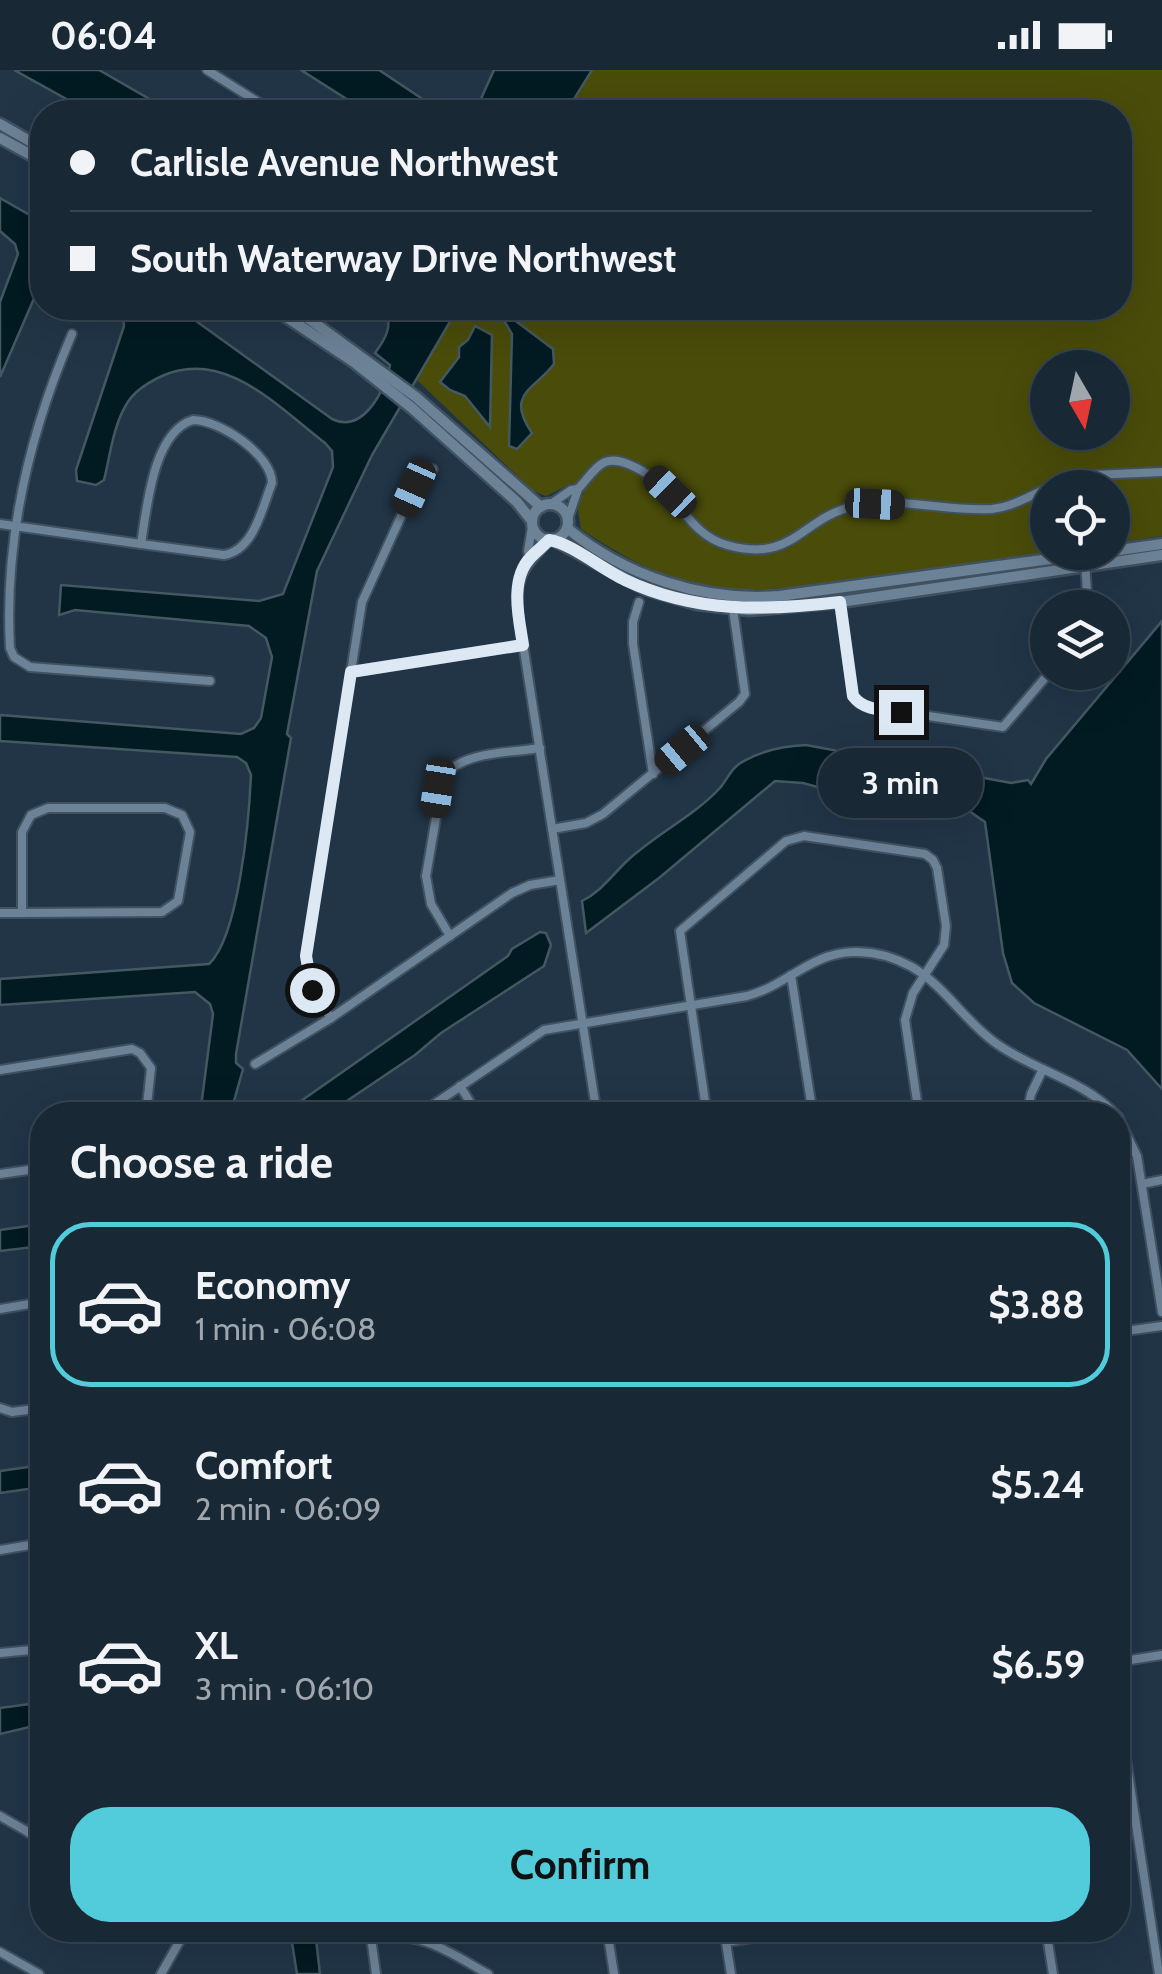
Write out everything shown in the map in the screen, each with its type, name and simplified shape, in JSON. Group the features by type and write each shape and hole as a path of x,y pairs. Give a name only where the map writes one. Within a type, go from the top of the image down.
{"street":[{"path":"207,70 255,100"},
{"path":"0,124 30,141"},
{"path":"0,138 30,154"},
{"path":"290,320 414,403 546,505 563,510 568,523 636,572 688,590 748,597 779,596 1030,565"},
{"path":"311,320 381,370 517,502 540,537 645,589 697,604 733,609 788,608 1030,568"},
{"path":"72,334 40,418 16,526 10,648 21,663 30,667 210,680"},
{"path":"0,524 141,544 224,555 241,549 272,483 269,465 212,422 184,423 164,444 141,544"},
{"path":"595,1102 518,593 530,557 568,523 578,489 600,465 614,460 623,462 655,478 686,516 709,536 722,544 754,550 788,542 824,518 858,505 1000,508 1030,494"},
{"path":"330,1018 312,990 306,956 351,672 366,593 414,488 423,474 433,469"},
{"path":"1130,473 1161,471"},
{"path":"530,557 532,524 546,505 578,489"},
{"path":"1130,548 1162,544"},
{"path":"1130,556 1162,555"},
{"path":"639,602 633,622 633,644 653,774"},
{"path":"840,602 853,696 858,704 1004,727 1035,690"},
{"path":"552,829 595,819 745,694 733,609"},
{"path":"351,672 523,645"},
{"path":"450,936 431,904 426,876 443,776 465,760 540,748"},
{"path":"0,913 22,913 162,912 171,908 182,892 188,823 182,815 165,808 39,810 25,822 22,832 22,913"},
{"path":"705,1102 680,931 786,841 804,836 925,854 933,860 946,936 940,954 909,1002 905,1020 917,1102"},
{"path":"255,1064 330,1018 512,892 560,880"},
{"path":"437,1102 535,1034 552,1027 757,993 823,957 855,952 888,956 926,976 984,1034 1101,1102"},
{"path":"791,975 811,1102"},
{"path":"0,1070 132,1050 140,1053 151,1068 147,1102"},
{"path":"1029,1102 1043,1069"},
{"path":"460,1086 470,1102"},
{"path":"1130,1138 1142,1184 1162,1312"},
{"path":"0,1174 30,1170"},
{"path":"1142,1184 1162,1180"},
{"path":"0,1309 30,1304"},
{"path":"1130,1330 1162,1326"},
{"path":"0,1408 12,1412 30,1410"},
{"path":"0,1550 30,1545"},
{"path":"0,1653 30,1650"},
{"path":"1130,1660 1162,1655"},
{"path":"1130,1785 1159,1974"},
{"path":"0,1816 29,1832"},
{"path":"161,1974 179,1942"},
{"path":"372,1942 376,1974"},
{"path":"427,1942 488,1974"},
{"path":"610,1942 614,1974"},
{"path":"726,1942 731,1974"},
{"path":"1048,1942 1053,1974"},
{"path":"0,1952 38,1974"}],"shaded area":[{"path":"592,70 1162,70 1162,536 1130,541 1130,470 1030,470 1030,554 807,586 742,589 698,584 666,575 622,555 581,529 577,505 584,493 572,483 546,496 533,491 417,380 451,320 1132,320 1132,100 573,100"}],"water":[{"path":"14,70 99,70 151,100 68,100"},
{"path":"301,70 379,70 424,100 348,100"},
{"path":"494,70 592,70 573,100 480,100"},
{"path":"0,198 30,215 30,308 0,377 0,302 18,254 15,244 0,231"},
{"path":"124,320 195,320 332,419 343,422 363,415 378,397 390,365 375,353 387,332 388,320 451,320 372,455 317,571 236,1054 236,1063 243,1069 234,1102 202,1102 213,1014 210,1004 195,992 0,1005 0,979 209,964 228,929 245,847 251,775 246,763 237,757 0,741 0,715 241,734 254,728 261,718 272,657 266,638 249,626 75,610 59,615 61,585 259,601 283,594 333,467 332,451 325,443 250,386 229,375 185,369 157,378 126,405 112,442 104,480 96,485 77,481 76,470"},
{"path":"504,320 514,320 553,349 554,364 525,394 521,409 532,433 517,449 509,446 512,334"},
{"path":"475,326 492,335 490,427 465,396 440,382"},
{"path":"1162,621 1162,1089 1127,1050 1034,1003 1012,983 1003,953 985,822 969,811 846,788 839,793 803,783 775,781 586,933 582,901 639,851 710,798 737,765 746,760 806,745 1011,783 1028,780 1031,784 1046,759 1104,690 1130,690 1130,659"},
{"path":"540,932 546,933 551,945 544,966 345,1102 300,1102 508,956 512,949"},
{"path":"30,1226 30,1247 0,1251 0,1230"},
{"path":"30,1467 30,1489 0,1493 0,1471"},
{"path":"30,1704 30,1727 0,1734 0,1708"},
{"path":"292,1942 316,1942 320,1974 297,1974"}],"route":[{"path":"312,990 306,956 351,672 523,645 519,584 530,557 549,540 645,589 697,604 768,609 840,602 853,696 867,708 901,712"}]}
